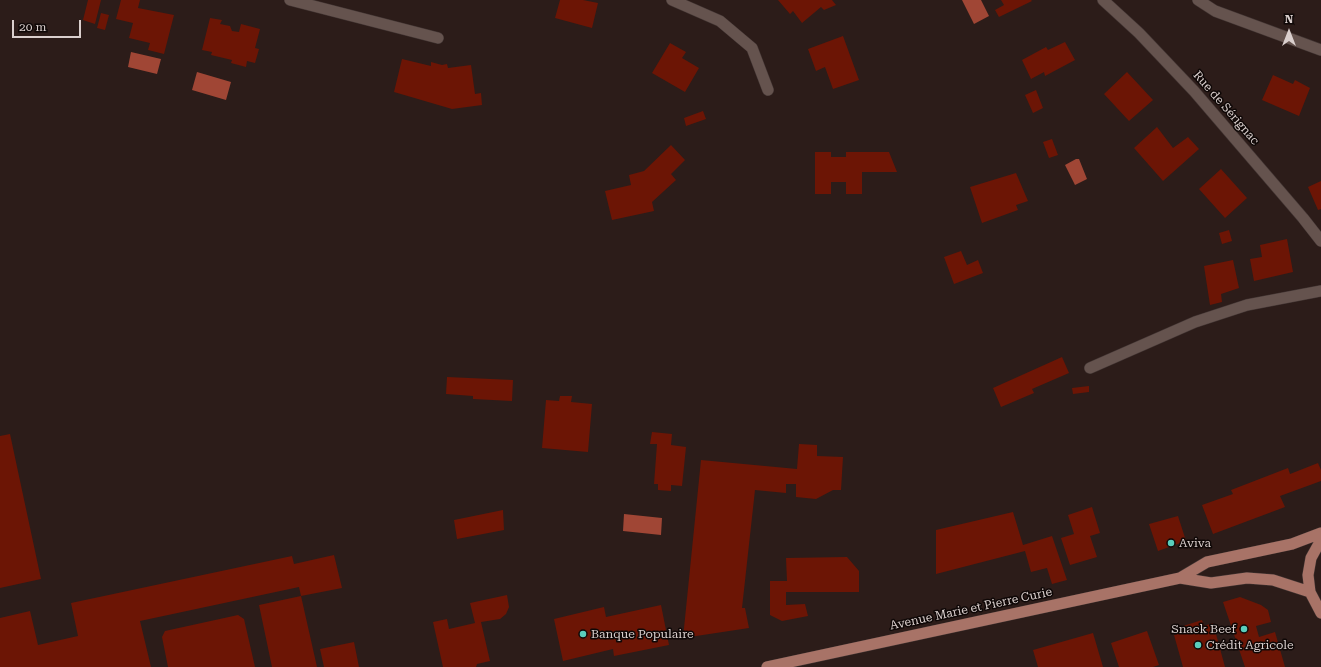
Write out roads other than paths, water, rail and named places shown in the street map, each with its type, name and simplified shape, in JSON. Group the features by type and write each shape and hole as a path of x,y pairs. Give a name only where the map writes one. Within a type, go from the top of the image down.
{"main road":[{"name":"Avenue Marie et Pierre Curie","path":"767,667 1180,578 1207,562 1292,544 1321,533"},
{"path":"1321,540 1311,558 1308,575 1310,592 1321,613"},
{"name":"Avenue Marie et Pierre Curie","path":"1180,578 1211,583 1247,578 1273,580 1310,592"}],"street":[{"path":"290,0 438,38"},
{"path":"672,0 720,21 752,48 768,90"},
{"name":"Rue de Sérignac","path":"1103,0 1139,33 1194,91 1304,218 1321,241"},
{"path":"1198,0 1215,11 1321,50"},
{"path":"1090,368 1195,322 1247,305 1321,291"}],"place":[{"name":"Aviva","path":"1171,543"},
{"name":"Snack Beef","path":"1244,629"},
{"name":"Banque Populaire","path":"583,634"},
{"name":"Crédit Agricole","path":"1198,645"}]}
